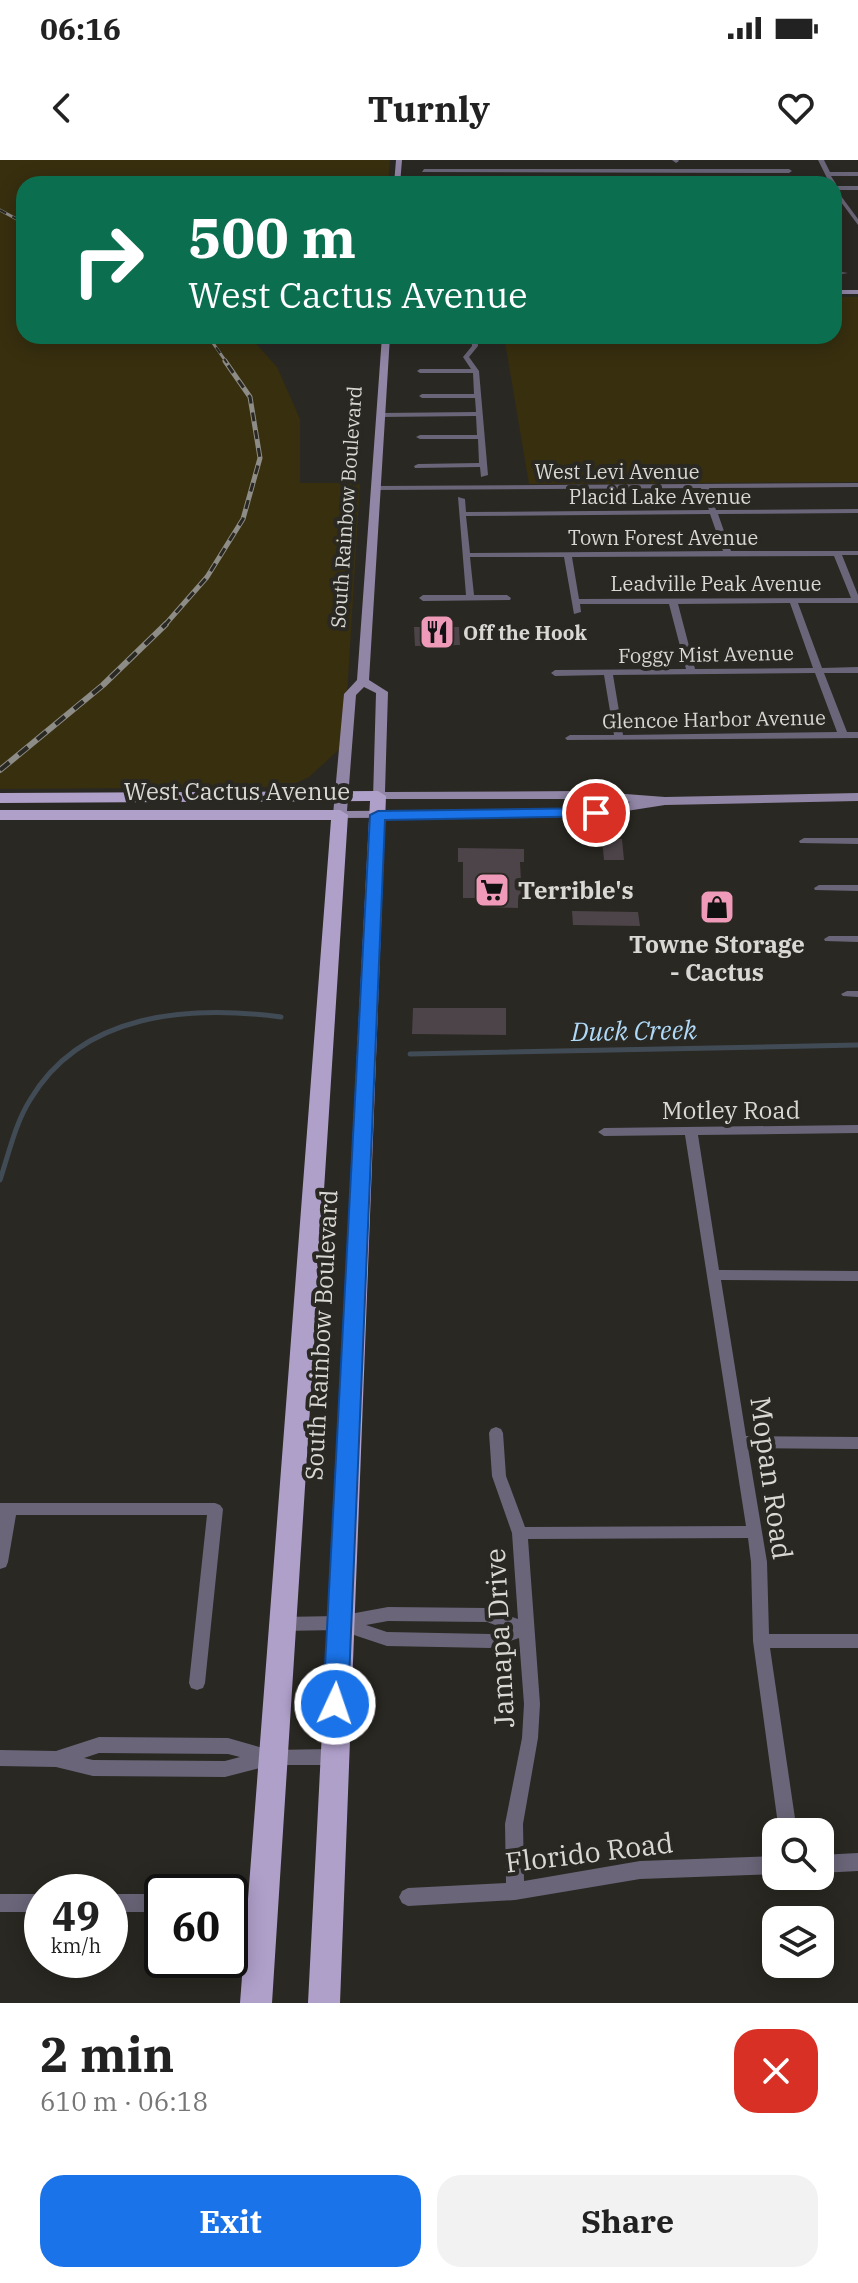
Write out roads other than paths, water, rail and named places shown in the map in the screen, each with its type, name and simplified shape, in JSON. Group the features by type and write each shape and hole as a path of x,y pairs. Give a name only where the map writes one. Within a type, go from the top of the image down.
{"main road":[{"name":"West Cactus Avenue","path":"0,809 21,798 342,796 378,806"},
{"name":"South Rainbow Boulevard","path":"324,2003 378,806"},
{"name":"West Cactus Avenue","path":"0,809 340,815"},
{"name":"South Rainbow Boulevard","path":"256,2003 340,815"}],"street":[{"path":"821,160 827,174 858,174"},
{"path":"424,171 736,174 789,171"},
{"path":"446,171 446,176"},
{"path":"770,171 772,176"},
{"path":"478,172 478,176"},
{"path":"542,172 543,176"},
{"path":"675,172 676,176"},
{"path":"842,198 858,203"},
{"path":"842,198 857,220"},
{"name":"South Rainbow Boulevard","path":"340,815 350,694 363,681 385,344"},
{"path":"475,344 466,357 476,371 484,475"},
{"path":"420,371 476,371"},
{"path":"422,396 477,396"},
{"path":"380,415 479,414"},
{"path":"420,437 480,437"},
{"path":"418,466 482,465"},
{"name":"West Levi Avenue","path":"376,488 858,485"},
{"path":"704,486 728,554"},
{"path":"461,499 470,598"},
{"name":"Placid Lake Avenue","path":"463,514 858,511"},
{"path":"837,553 857,600"},
{"name":"Town Forest Avenue","path":"468,555 858,553"},
{"name":"Leadville Peak Avenue","path":"568,555 576,607 673,602 857,600"},
{"path":"423,598 507,598"},
{"path":"793,601 843,735"},
{"path":"673,602 691,672"},
{"name":"Foggy Mist Avenue","path":"555,673 858,670"},
{"path":"608,673 619,738"},
{"name":"South Rainbow Boulevard","path":"363,681 382,692 378,806"},
{"name":"Glencoe Harbor Avenue","path":"570,738 858,735"},
{"name":"West Cactus Avenue","path":"340,815 378,806 596,813 665,801 858,797"},
{"path":"804,841 858,841"},
{"path":"819,888 858,888"},
{"path":"829,939 858,939"},
{"name":"Motley Road","path":"604,1132 858,1129"},
{"name":"Mopan Road","path":"691,1133 759,1562 761,1641 786,1818"},
{"path":"715,1275 858,1276"},
{"name":"Jamapa Drive","path":"496,1433 499,1476 520,1533 532,1704 530,1738 514,1824 515,1891"},
{"path":"741,1442 858,1443"},
{"path":"0,1562 5,1509 215,1509 197,1683"},
{"path":"520,1533 754,1532"},
{"path":"281,1624 339,1623 388,1614 487,1615 526,1629"},
{"path":"339,1623 387,1639 490,1641 526,1629"},
{"path":"761,1641 858,1641"},
{"path":"0,1758 56,1759 93,1768 225,1769 272,1757 333,1757"},
{"path":"834,1863 858,1862"},
{"name":"Florido Road","path":"408,1897 515,1891 640,1870 762,1866"},
{"path":"0,1903 24,1903"}],"waterway":[{"name":"Duck Creek","path":"0,1180 16,1129 30,1100 52,1071 78,1048 108,1032 141,1021 175,1015 211,1013 281,1017"},
{"name":"Duck Creek","path":"410,1054 858,1045"}],"railway":[{"path":"0,210 16,219"},
{"path":"214,344 227,363"},
{"path":"164,626 207,577 243,519 260,458 250,397 225,361"},
{"path":"0,770 103,685 164,626"}],"place":[{"name":"Off the Hook","path":"437,632"},
{"name":"Terrible's","path":"492,890"},
{"name":"Towne Storage - Cactus","path":"717,907"}]}
